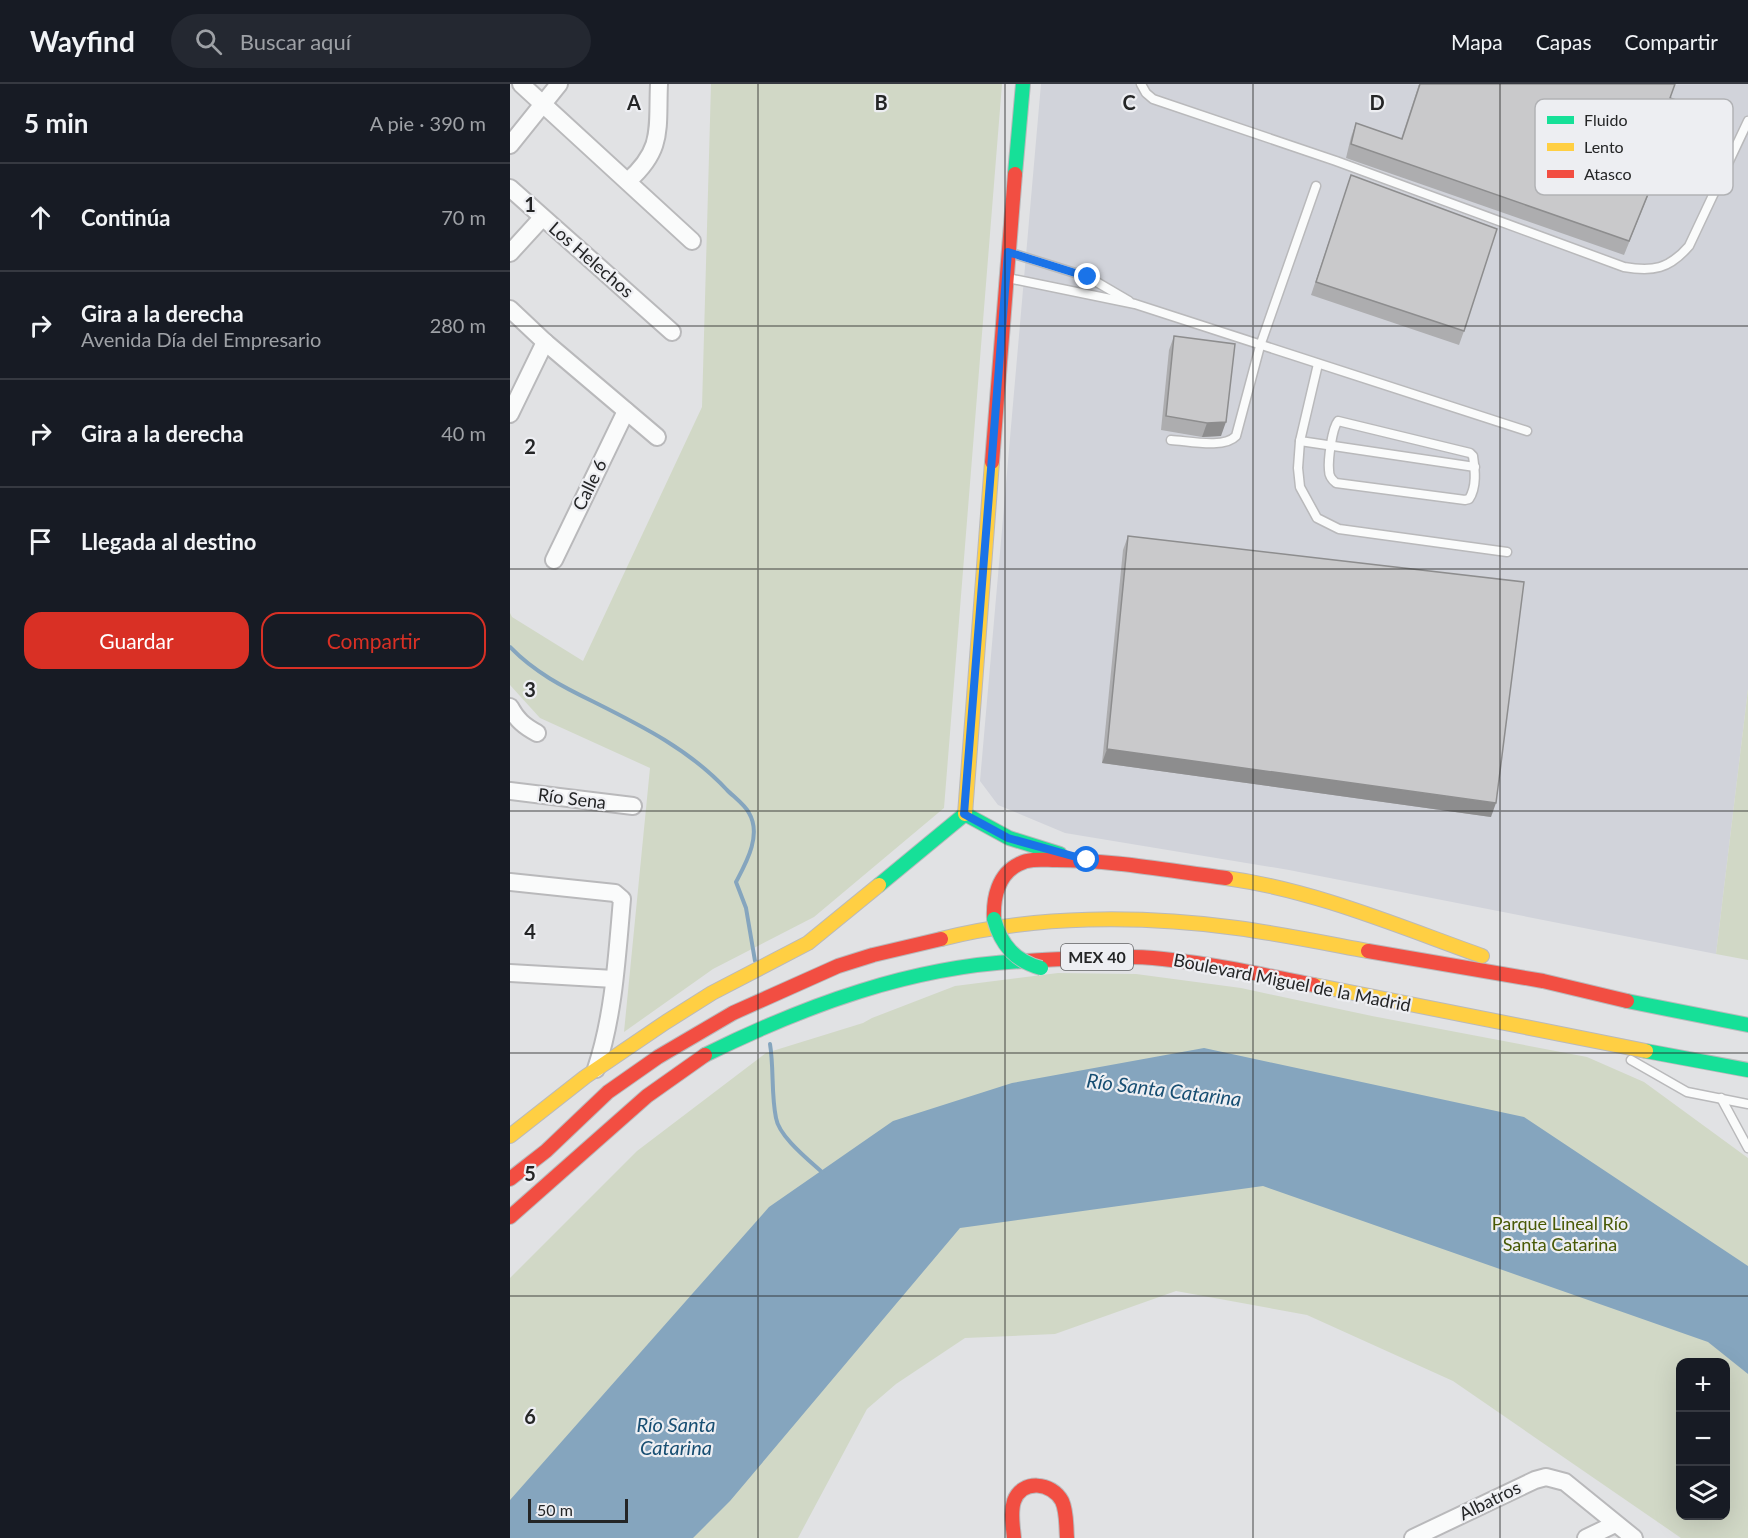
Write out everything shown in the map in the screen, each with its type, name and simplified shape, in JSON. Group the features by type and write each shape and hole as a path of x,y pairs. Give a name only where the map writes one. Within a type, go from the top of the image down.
{"main road":[{"path":"598,1063 712,993 808,943 964,814 1023,84"},
{"path":"964,814 1008,838 1087,860"},
{"path":"1104,971 1041,968 1029,965 1016,957 1001,941 993,915 995,893 1002,878 1011,868 1023,861 1031,860 1087,860 1233,879 1299,892 1507,964 1543,981"},
{"name":"MEX 40","path":"510,1179 517,1169 546,1151 608,1092 658,1057 733,1013 838,966 873,955 959,934 1013,926 1105,920 1177,922 1238,928 1543,981 1676,1012 1748,1025"},
{"name":"Boulevard Miguel de la Madrid","path":"510,1216 647,1096 706,1055 803,1010 882,984 941,970 995,962 1060,957 1162,959 1227,968 1748,1070"},
{"path":"1427,1022 1461,1015"},
{"path":"1014,1538 1012,1513 1014,1498 1023,1489 1037,1484 1050,1488 1059,1497 1064,1507 1067,1538"}],"street":[{"path":"521,84 692,241"},
{"path":"510,145 560,84"},
{"path":"628,181 643,168 655,145 659,84"},
{"name":"Los Helechos","path":"510,188 672,332"},
{"path":"510,254 542,218"},
{"path":"510,309 657,437"},
{"path":"510,414 546,342"},
{"name":"Calle 6","path":"554,560 626,411"},
{"path":"510,707 523,725 537,733"},
{"name":"Río Sena","path":"510,791 633,806"},
{"path":"510,882 615,893 622,899 606,1036 598,1063 510,1134"},
{"path":"511,974 614,979"},
{"name":"Albatros","path":"1413,1538 1535,1480 1546,1477 1564,1482 1615,1524"},
{"path":"1586,1538 1615,1524 1634,1538"}],"lane":[{"path":"1141,84 1153,99 1336,161 1624,267 1658,269 1680,257 1689,246 1713,195"},
{"path":"1733,153 1748,121"},
{"path":"1171,440 1222,444 1231,442 1236,436 1260,346 1316,186"},
{"path":"1008,252 1088,277 1135,304"},
{"path":"1006,278 1135,304 1527,431"},
{"path":"1318,364 1300,441 1298,468 1300,487 1317,518 1339,529 1507,552"},
{"path":"1338,421 1344,421 1470,453 1473,456 1475,467 1472,495 1465,500 1336,483 1330,479 1329,470 1335,425 1338,421"},
{"path":"1300,441 1475,467"},
{"path":"1600,1042 1687,1092 1748,1104"},
{"path":"1721,1098 1748,1148"}],"shaded area":[{"path":"1041,84 1748,84 1748,689 1716,954 1289,870 1065,833 998,805 980,781"}],"green space":[{"path":"711,84 1002,84 944,808 814,917 713,969 624,1032 650,768 540,718 510,685 510,613 512,617 583,661 702,407"},
{"path":"1748,689 1748,960 1716,954"},
{"name":"Parque Lineal Río Santa Catarina","path":"1058,973 1136,974 1241,988 1372,1016 1587,1057 1644,1082 1748,1158 1748,1538 1681,1538 1453,1381 1307,1315 1176,1291 1055,1334 965,1338 896,1384 867,1409 798,1538 510,1538 510,1278 637,1151 766,1053 863,1023 955,986"}],"water":[{"name":"Río Santa Catarina","path":"1204,1048 1524,1117 1748,1266 1748,1374 1708,1342 1263,1186 960,1228 730,1501 693,1538 510,1538 510,1500 769,1207 893,1121 1012,1083"}],"building":[{"path":"1420,84 1675,84 1670,98 1673,99 1535,99 1535,195 1648,195 1629,241 1351,144 1356,123 1402,139"},
{"path":"1351,175 1497,229 1464,331 1316,282"},
{"path":"1174,336 1235,344 1226,422 1207,423 1166,416"},
{"path":"1128,536 1524,582 1496,803 1107,749"}],"waterway":[{"path":"510,647 549,678 647,730 681,751 713,776 747,810 753,822 753,839 748,858 736,882 746,908 755,961"},
{"path":"770,1044 778,1125 796,1148 824,1174"}],"traffic: fast":[{"path":"1015,174 1023,84"},
{"path":"965,814 1009,838 1060,854"},
{"path":"879,885 965,814"},
{"path":"994,919 1010,951 1024,961 1041,968"},
{"path":"705,1055 782,1020 860,991 942,971 983,964 1025,961"},
{"path":"1627,1001 1748,1025"},
{"path":"1646,1051 1748,1070"}],"traffic: slow":[{"path":"965,814 992,462"},
{"path":"1226,878 1324,900 1482,956"},
{"path":"510,1136 585,1077 666,1022 712,993 808,943 879,885"},
{"path":"941,939 1013,925 1126,919 1237,928 1368,951"},
{"path":"1314,985 1646,1051"}],"traffic: jam":[{"path":"992,462 1015,174"},
{"path":"994,919 996,895 1002,880 1012,868 1028,861 1077,860 1226,878"},
{"path":"510,1179 546,1151 608,1092 658,1057 733,1013 838,966 941,939"},
{"path":"1368,951 1543,981 1627,1001"},
{"path":"1025,961 1094,957 1146,958 1220,967 1314,985"},
{"path":"510,1217 647,1096 705,1055"},
{"path":"1014,1538 1012,1515 1014,1501 1023,1489 1030,1486 1045,1487 1062,1501 1066,1514 1067,1538"}],"route":[{"path":"1087,860 1008,838 964,814 1008,252 1088,277"}]}
